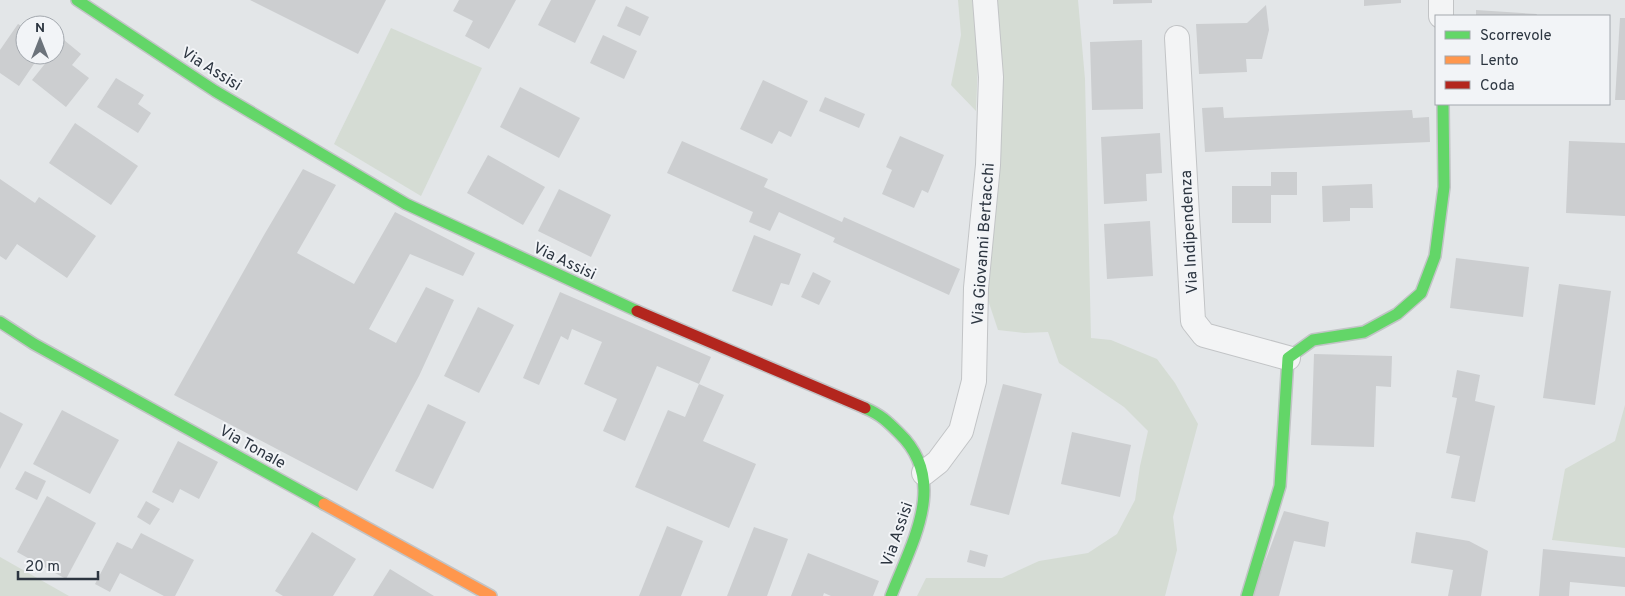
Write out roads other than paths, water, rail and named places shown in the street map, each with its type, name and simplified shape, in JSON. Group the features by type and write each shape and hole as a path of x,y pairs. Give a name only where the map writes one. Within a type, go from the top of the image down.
{"street":[{"name":"Via Assisi","path":"77,0 215,91 406,204 655,319 881,415 911,444 924,473 925,498 919,523 891,596"},
{"name":"Via Giovanni Bertacchi","path":"924,473 938,462 962,431 974,381 976,288 988,165 992,76 985,0"},
{"path":"1441,0 1441,15"},
{"name":"Via Indipendenza","path":"1177,38 1193,322 1204,335 1288,358"},
{"path":"1247,596 1280,486 1288,358 1313,340 1364,332 1397,314 1421,293 1435,256 1443,197 1442,105"},
{"name":"Via Tonale","path":"0,322 34,344 480,593"}]}
